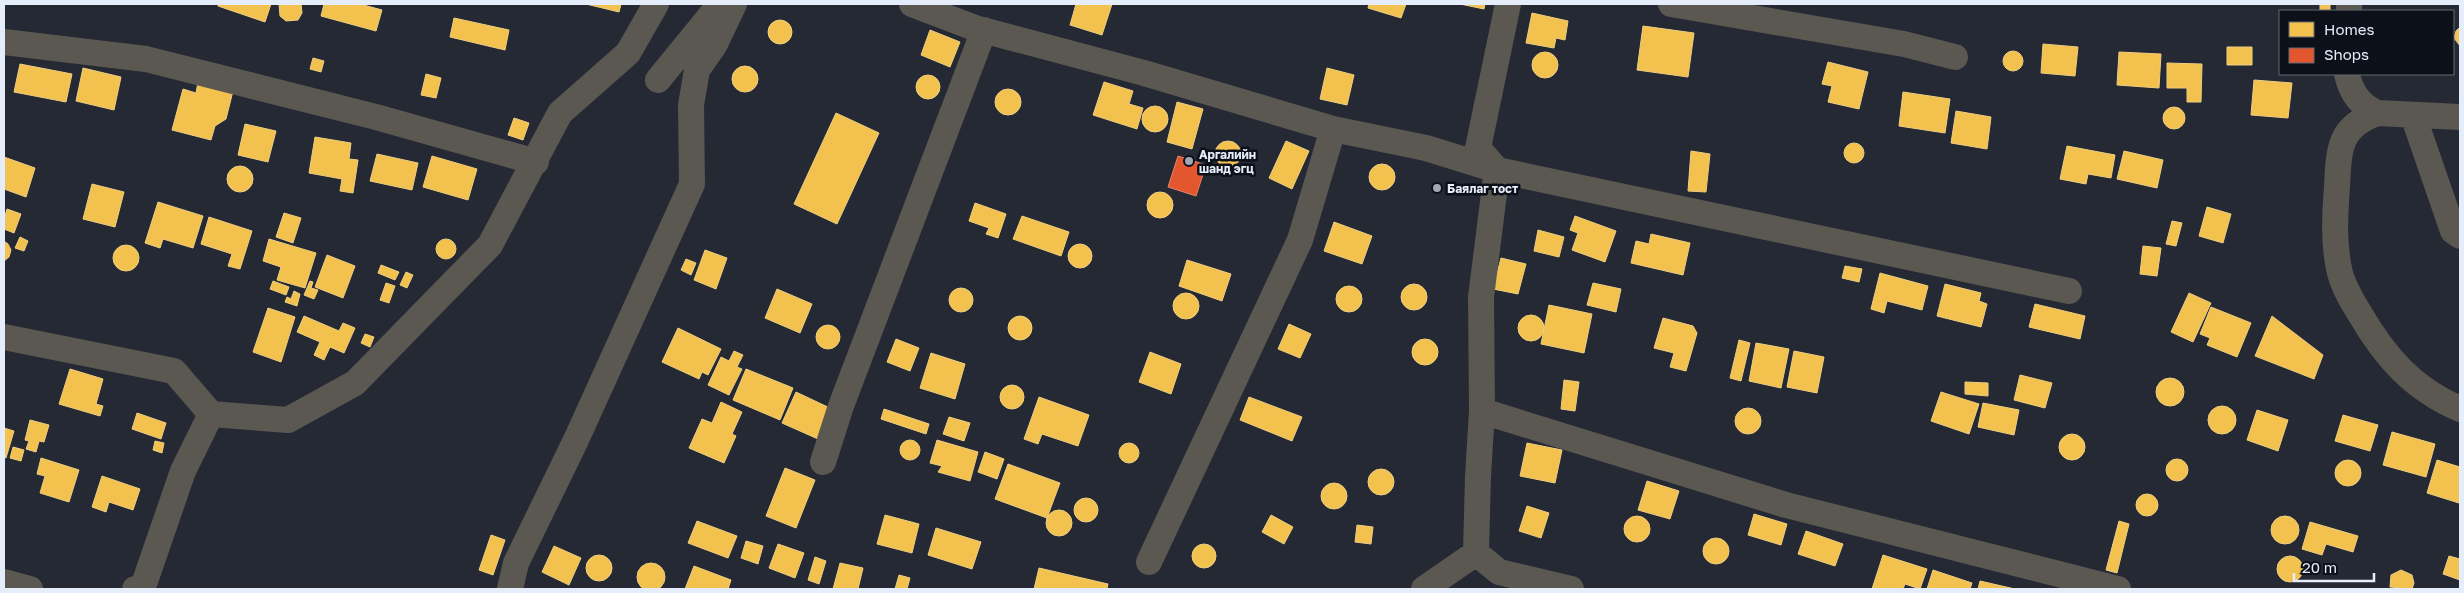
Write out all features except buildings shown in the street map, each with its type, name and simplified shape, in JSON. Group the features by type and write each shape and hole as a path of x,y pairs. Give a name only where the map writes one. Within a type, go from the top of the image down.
{"street":[{"path":"4,337 174,371 211,414 288,420 355,383 490,245 536,162 560,113 628,53 656,4"},
{"path":"658,80 720,4"},
{"path":"510,589 516,563 576,440 692,184 691,105 697,70 715,44 734,4"},
{"path":"912,4 984,30 1144,73 1333,129 1426,148 1497,170 2068,291"},
{"path":"1476,553 1482,411 1482,297 1497,170 1478,148 1508,4"},
{"path":"1671,4 1904,44 1955,57"},
{"path":"823,462 841,406 984,30"},
{"path":"4,42 146,59 366,114 536,162"},
{"path":"2347,75 2357,99 2366,108 2378,113 2460,117"},
{"path":"2378,113 2353,125 2342,142 2338,166 2335,223 2340,274 2345,290 2378,345 2404,374 2443,402 2460,409"},
{"path":"2413,115 2453,231 2460,236"},
{"path":"1149,562 1300,240 1333,129"},
{"path":"1482,411 1786,505 2118,589"},
{"path":"135,589 143,587 183,472 211,414"},
{"path":"1424,589 1476,553"},
{"path":"1476,553 1499,572 1571,589"},
{"path":"4,582 30,589"}],"place":[{"name":"Аргалийн шанд эгц","path":"1189,161"},
{"name":"Баялаг тост","path":"1437,188"}]}
